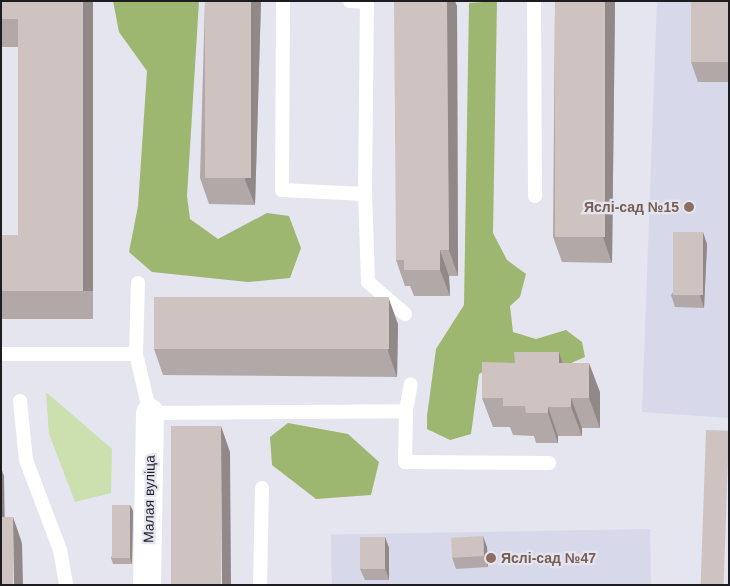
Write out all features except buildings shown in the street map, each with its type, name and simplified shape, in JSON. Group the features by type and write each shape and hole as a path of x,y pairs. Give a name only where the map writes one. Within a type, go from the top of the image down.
{"street":[{"name":"Малая вуліца","path":"147,585 150,414"}],"lane":[{"path":"283,1 282,190 365,194"},
{"path":"350,1 367,2 365,194 368,282 405,314"},
{"path":"534,1 535,196"},
{"path":"138,283 136,354 150,414 406,411"},
{"path":"1,354 136,354"},
{"path":"411,384 406,411 405,462 549,462"},
{"path":"20,401 26,460 60,550 66,585"},
{"path":"260,585 262,488"}],"shaded area":[{"name":"Яслі-сад №15","path":"657,1 729,1 729,418 642,412"},
{"name":"Яслі-сад №47","path":"650,529 651,585 332,585 331,535"}],"green space":[{"path":"113,1 199,1 187,196 190,219 218,239 267,213 289,216 301,248 290,278 248,282 152,272 129,252 138,206 147,71 119,32"},
{"path":"497,1 493,233 507,260 526,274 520,297 510,306 513,332 536,339 566,330 582,342 585,357 555,370 500,363 479,374 471,434 450,440 427,429 427,416 436,349 464,305 469,3"},
{"path":"46,392 112,449 111,493 75,502 49,434"},
{"path":"288,423 348,434 379,462 371,495 316,499 272,465 270,437"}],"place":[{"name":"Яслі-сад №15","path":"689,207"},
{"name":"Яслі-сад №47","path":"491,558"}]}
